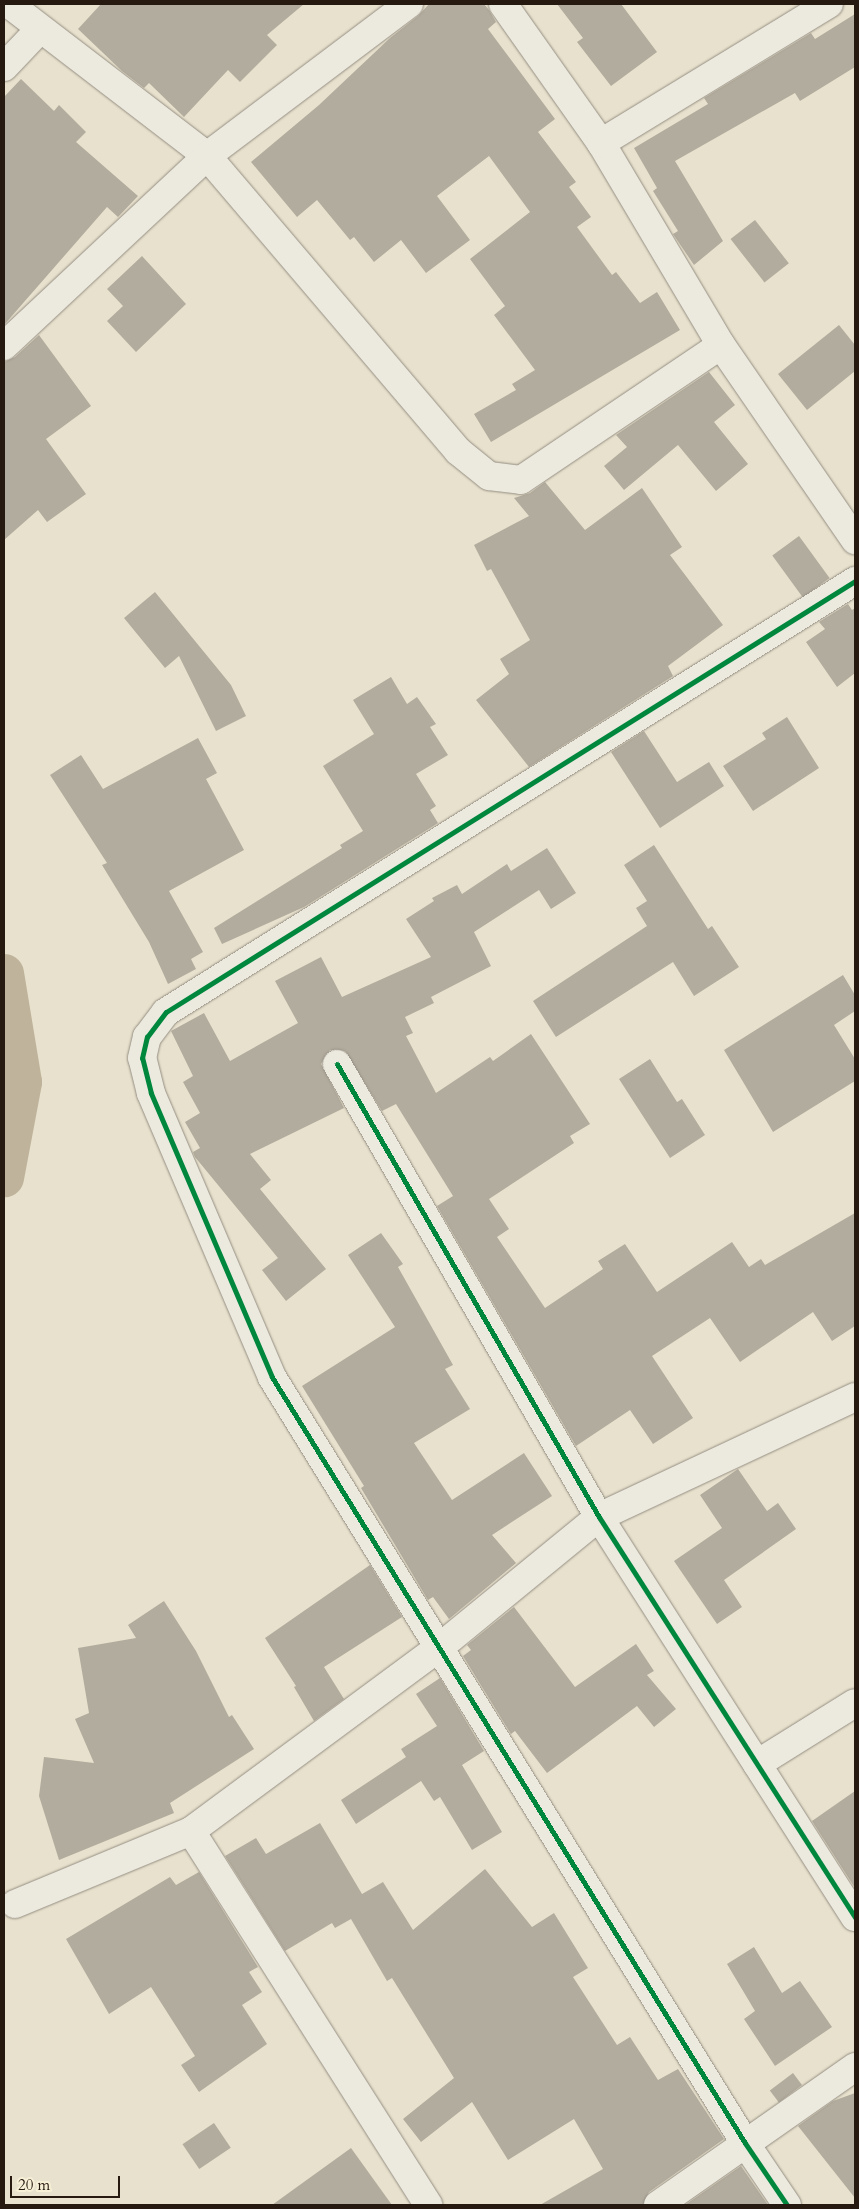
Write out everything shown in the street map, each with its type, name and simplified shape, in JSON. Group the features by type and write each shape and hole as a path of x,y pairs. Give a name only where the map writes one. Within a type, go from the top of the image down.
{"street":[{"path":"9,4 207,156 458,452 489,476 521,480 721,345"},
{"path":"4,346 207,156 409,4"},
{"path":"503,4 601,143 721,345 855,540"},
{"path":"601,143 829,4"},
{"path":"4,67 40,29"},
{"path":"787,2205 745,2143 272,1377 151,1093 142,1058 147,1037 166,1012 855,581"},
{"path":"337,1064 600,1517 855,1917"},
{"path":"15,1904 191,1831 440,1647 600,1517 855,1397"},
{"path":"757,1764 855,1704"},
{"path":"191,1831 428,2205"},
{"path":"658,2205 855,2067"}],"building":[{"path":"101,4 304,4 267,35 277,45 240,82 228,70 184,117 149,83 144,88 122,71 78,29"},
{"path":"429,4 484,4 489,10 496,22 488,29 555,119 538,132 576,182 569,187 591,217 577,227 612,275 616,272 640,303 657,292 680,330 491,442 474,414 516,390 512,384 535,370 494,315 505,306 470,259 530,212 489,156 437,196 470,240 426,273 401,240 374,262 354,237 350,240 317,200 297,217 251,162 319,105"},
{"path":"557,4 621,4 657,52 611,86 577,42 583,38"},
{"path":"855,14 855,67 800,101 795,93 675,161 723,241 694,265 673,234 678,231 653,191 657,188 634,148 708,104 704,98 811,33 815,39"},
{"path":"21,79 54,111 59,105 86,132 76,142 138,196 118,217 107,207 4,325 4,97"},
{"path":"755,220 789,263 764,282 731,239"},
{"path":"142,256 186,304 136,352 107,321 123,306 107,289"},
{"path":"839,325 855,345 855,371 807,410 778,374"},
{"path":"39,335 91,406 46,439 86,494 47,522 38,510 4,540 4,362 15,357"},
{"path":"709,372 735,405 714,422 748,464 716,491 678,445 624,490 604,466 627,447 616,435"},
{"path":"545,482 585,530 642,488 682,547 670,555 723,625 668,666 673,676 529,767 476,700 509,674 500,659 530,640 491,569 487,571 474,545 529,516 514,498 530,493"},
{"path":"799,536 830,578 803,597 772,555"},
{"path":"155,592 231,685 246,716 216,731 179,656 165,668 124,618"},
{"path":"848,604 852,610 855,608 855,673 837,687 806,642 825,629 819,622"},
{"path":"391,677 407,704 417,697 436,724 430,727 448,755 416,774 436,806 430,810 438,823 304,907 222,944 214,928 342,848 340,845 363,831 323,766 374,734 353,700"},
{"path":"787,717 819,768 753,811 723,766 766,739 762,733"},
{"path":"644,731 677,782 709,762 724,786 660,828 611,752"},
{"path":"198,738 217,773 206,779 244,850 169,891 203,952 191,959 196,969 168,984 149,942 102,865 107,863 50,775 81,755 103,789"},
{"path":"654,845 708,929 712,926 739,967 694,996 673,962 556,1037 533,1001 647,926 636,908 647,901 624,865"},
{"path":"547,848 576,893 551,909 539,890 474,932 491,966 431,997 434,1003 405,1017 413,1033 406,1036 436,1093 490,1057 493,1061 531,1034 590,1124 570,1136 574,1143 489,1199 509,1229 497,1237 545,1308 603,1269 598,1261 625,1244 657,1292 732,1242 749,1267 761,1259 765,1265 855,1213 855,1326 832,1341 813,1312 740,1362 710,1318 652,1356 693,1418 653,1444 630,1410 576,1446 437,1206 453,1196 396,1104 382,1111 345,1051 330,1050 321,1064 344,1108 250,1154 271,1180 260,1189 326,1269 286,1301 262,1270 278,1258 195,1157 193,1152 200,1148 185,1122 200,1113 183,1082 193,1076 171,1031 204,1013 230,1061 298,1023 275,981 321,957 342,997 431,957 406,919 434,901 432,898 457,885 462,894 507,864 511,871"},
{"path":"843,975 855,995 855,1011 834,1025 855,1059 855,1081 773,1132 724,1050"},
{"path":"650,1059 677,1102 682,1099 705,1135 670,1158 619,1079"},
{"path":"381,1233 403,1264 398,1267 453,1365 445,1369 470,1409 414,1443 452,1500 524,1453 552,1496 492,1535 516,1563 449,1619 433,1597 428,1600 361,1488 364,1486 302,1386 395,1327 348,1255"},
{"path":"738,1469 767,1511 778,1503 796,1529 724,1580 742,1607 717,1624 674,1561 722,1528 700,1495"},
{"path":"370,1565 402,1617 324,1667 344,1699 314,1721 294,1687 296,1686 265,1638"},
{"path":"164,1601 196,1651 229,1717 232,1715 254,1749 170,1803 174,1813 59,1860 39,1796 44,1757 94,1763 75,1719 89,1713 78,1648 136,1638 128,1625"},
{"path":"514,1607 575,1687 636,1644 654,1671 647,1675 676,1709 654,1727 637,1706 547,1773 515,1731 511,1734 463,1656 471,1650 467,1645"},
{"path":"440,1678 484,1751 462,1765 502,1832 472,1850 440,1797 434,1801 421,1781 356,1824 341,1800 406,1757 401,1749 437,1726 416,1694"},
{"path":"855,1791 855,1888 812,1821"},
{"path":"320,1823 362,1894 383,1882 413,1930 485,1869 532,1927 554,1913 588,1968 573,1977 617,2045 630,2037 658,2080 678,2069 724,2139 649,2192 643,2205 540,2205 603,2169 574,2119 508,2160 472,2102 421,2142 403,2119 454,2078 392,1978 387,1981 351,1919 335,1928 332,1923 285,1951 225,1856 256,1838 266,1854"},
{"path":"199,1872 258,1967 249,1972 262,1992 242,2005 267,2044 199,2092 181,2065 195,2056 151,1987 109,2014 66,1939 170,1877 176,1885"},
{"path":"754,1947 782,1993 800,1981 832,2027 775,2066 744,2019 755,2011 727,1964"},
{"path":"793,2073 802,2085 779,2102 770,2090"},
{"path":"855,2093 855,2198 798,2126 833,2101"},
{"path":"214,2123 231,2148 199,2169 182,2144"},
{"path":"351,2148 392,2205 272,2205"},
{"path":"741,2166 768,2205 685,2205"}],"waterway":[{"path":"4,973 22,1082 4,1177"}],"cycle path":[{"path":"787,2205 745,2143 272,1377 151,1093 142,1058 147,1037 166,1012 855,581"},
{"path":"337,1064 599,1517 855,1917"}]}
